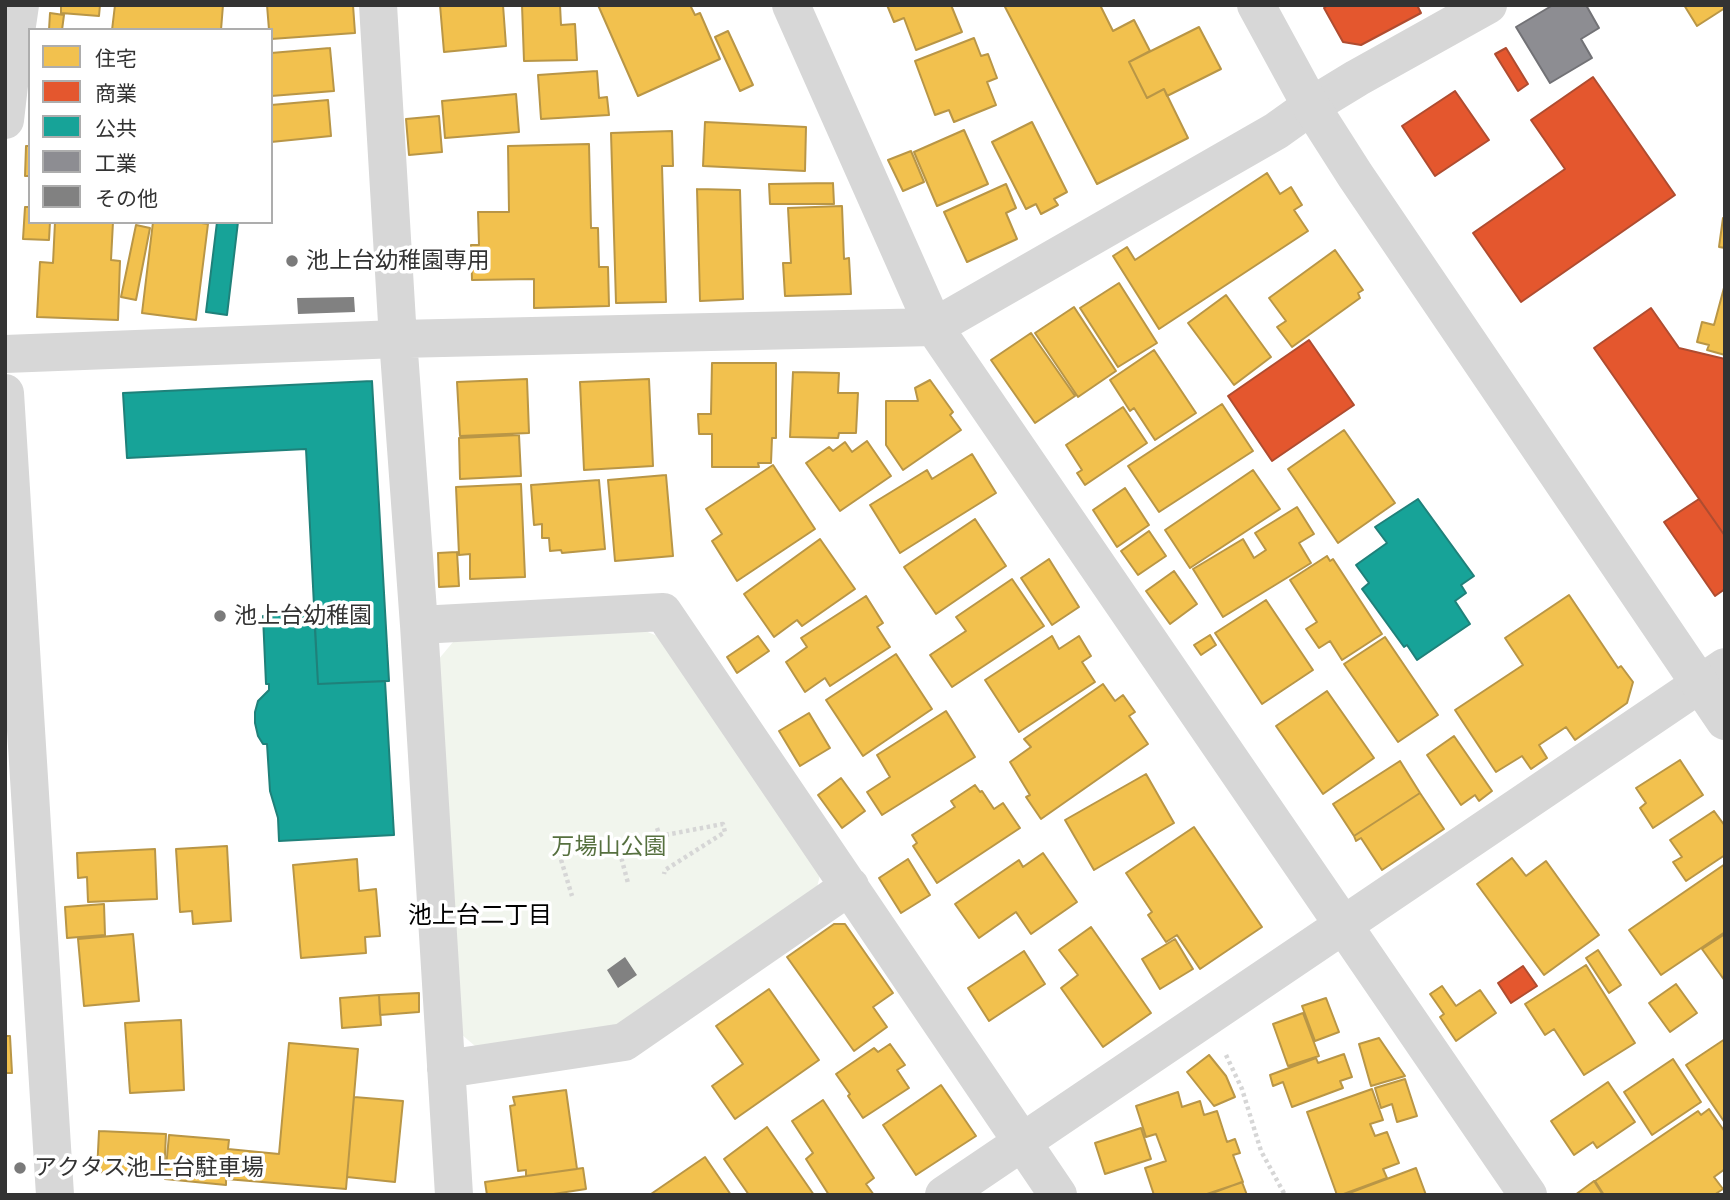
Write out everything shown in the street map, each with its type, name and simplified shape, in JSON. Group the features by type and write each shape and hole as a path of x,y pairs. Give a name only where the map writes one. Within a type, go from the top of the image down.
{"street":[{"path":"5,120 20,5"},
{"path":"378,5 454,1195"},
{"path":"791,5 934,327 1528,1195"},
{"path":"1256,5 1311,107 1355,175 1712,676 1725,721"},
{"path":"5,354 398,340 934,327 1276,131 1357,78 1488,5"},
{"path":"5,393 55,1195"},
{"path":"419,625 663,611 1058,1195"},
{"path":"944,1195 1712,676"},
{"path":"446,1069 624,1042 850,886"}],"path":[{"path":"657,828 660,836 723,824 724,832 665,870 664,874"},
{"path":"616,838 628,883"},
{"path":"559,853 572,896"},
{"path":"1204,1018 1221,1045 1242,1089 1261,1151 1285,1195"}],"green space":[{"name":"万場山公園","path":"640,629 660,637 820,875 814,900 622,1030 482,1052 461,1034 438,660 453,642"}],"building: 住宅":[{"path":"61,5 100,5 99,16 61,13"},
{"path":"115,5 223,5 221,28 112,28"},
{"path":"267,5 353,5 355,33 273,39 273,28 269,28"},
{"path":"440,5 503,5 506,46 444,52"},
{"path":"522,5 560,5 561,25 575,24 577,60 524,61"},
{"path":"598,5 690,5 695,15 700,13 720,59 638,96"},
{"path":"887,5 951,5 962,32 916,50 904,18 894,22"},
{"path":"1004,5 1100,5 1113,31 1134,20 1150,51 1129,62 1147,98 1164,89 1188,138 1097,184"},
{"path":"1684,5 1725,5 1725,8 1697,26"},
{"path":"50,13 64,15 62,28 49,28"},
{"path":"1199,27 1221,69 1167,96 1164,89 1147,98 1129,62"},
{"path":"728,31 753,85 740,91 715,37"},
{"path":"974,38 981,56 988,54 997,78 987,82 996,105 954,122 949,110 935,115 915,61"},
{"path":"330,48 334,91 273,96 273,53"},
{"path":"597,71 599,98 607,97 609,115 541,119 538,75"},
{"path":"516,94 519,132 445,138 442,101"},
{"path":"328,100 331,136 273,142 273,105"},
{"path":"439,116 442,152 409,155 406,119"},
{"path":"705,122 806,127 805,171 703,166"},
{"path":"1032,122 1067,192 1054,199 1058,205 1041,214 1036,204 1026,209 992,142"},
{"path":"964,130 988,184 937,206 914,152"},
{"path":"672,131 673,166 662,166 666,302 616,303 611,133"},
{"path":"589,144 591,228 598,228 599,267 608,267 609,306 534,308 534,279 472,280 471,245 479,245 478,212 509,212 508,146"},
{"path":"26,146 28,146 28,176 25,176"},
{"path":"911,151 924,182 903,191 888,160"},
{"path":"1267,173 1280,194 1291,187 1302,205 1294,210 1308,231 1159,329 1113,256 1127,247 1135,260"},
{"path":"833,183 834,204 770,204 769,184"},
{"path":"1006,184 1016,208 1006,213 1017,239 967,262 944,212"},
{"path":"697,189 740,190 743,299 700,301"},
{"path":"842,206 844,259 849,258 851,294 785,296 783,263 791,263 788,208"},
{"path":"25,207 28,207 28,224 50,224 49,240 23,239"},
{"path":"1723,218 1725,219 1725,248 1719,247"},
{"path":"55,224 113,224 111,260 120,261 118,320 37,317 40,262 53,263"},
{"path":"153,224 208,224 196,320 142,313"},
{"path":"136,225 150,228 136,300 121,297"},
{"path":"1335,250 1363,290 1358,293 1360,298 1292,347 1277,327 1286,321 1269,298"},
{"path":"1119,283 1157,343 1118,367 1080,308"},
{"path":"1725,284 1725,355 1707,350 1709,345 1697,342 1702,322 1714,325"},
{"path":"1226,295 1271,357 1234,385 1188,323"},
{"path":"1074,307 1116,371 1078,397 1035,333"},
{"path":"1031,333 1075,396 1035,423 991,360"},
{"path":"1154,350 1196,413 1155,440 1134,408 1130,411 1110,380"},
{"path":"712,363 776,363 776,438 772,438 771,463 758,463 759,467 712,467 712,434 699,434 698,414 711,414"},
{"path":"793,372 839,373 838,393 858,393 856,433 839,433 838,438 790,437"},
{"path":"527,379 529,433 460,436 457,382"},
{"path":"649,379 653,466 584,470 580,382"},
{"path":"930,380 953,412 950,415 961,430 903,470 886,445 886,401 918,401 915,388"},
{"path":"1222,404 1253,451 1159,512 1128,466"},
{"path":"1123,407 1147,443 1085,485 1077,473 1082,470 1066,445"},
{"path":"1344,430 1395,503 1338,543 1288,469"},
{"path":"519,435 521,476 460,479 459,438"},
{"path":"867,441 891,476 840,511 806,463 829,447 833,451 845,442 852,452"},
{"path":"972,454 996,493 900,553 870,505 927,470 932,479"},
{"path":"773,465 815,529 737,581 712,541 722,534 706,509"},
{"path":"1253,470 1280,509 1190,568 1165,530"},
{"path":"666,475 673,556 615,561 608,480"},
{"path":"599,480 605,549 562,553 561,550 550,551 549,538 542,538 542,524 534,525 531,485"},
{"path":"521,484 525,577 470,579 470,554 459,555 456,487"},
{"path":"1125,488 1149,525 1117,547 1093,510"},
{"path":"1297,507 1314,534 1299,543 1311,563 1223,617 1193,569 1243,539 1254,558 1266,550 1255,533"},
{"path":"975,519 1006,566 936,614 904,567"},
{"path":"1149,531 1166,556 1138,575 1121,551"},
{"path":"820,539 855,589 802,626 797,620 774,637 744,594"},
{"path":"457,552 459,586 439,587 438,553"},
{"path":"1327,556 1330,561 1333,559 1382,634 1342,660 1330,641 1319,648 1306,629 1317,622 1290,580"},
{"path":"1049,559 1079,607 1052,625 1021,578"},
{"path":"1174,571 1197,604 1170,624 1146,591"},
{"path":"1012,579 1044,626 952,687 930,655 966,631 956,617"},
{"path":"1569,595 1618,668 1621,666 1633,682 1627,703 1575,740 1566,727 1539,745 1547,758 1531,769 1522,756 1496,772 1455,710 1523,665 1505,638"},
{"path":"866,596 883,623 877,627 890,647 830,686 825,678 805,692 786,662 807,647 801,638"},
{"path":"1266,600 1313,670 1262,704 1215,633"},
{"path":"1210,635 1216,645 1201,655 1194,645"},
{"path":"758,636 769,651 737,673 727,657"},
{"path":"1052,636 1059,649 1079,636 1091,656 1082,662 1095,682 1019,732 985,680"},
{"path":"1385,637 1438,715 1398,742 1344,664"},
{"path":"896,654 932,709 863,756 826,700"},
{"path":"1103,684 1115,701 1123,695 1135,712 1129,716 1148,744 1041,819 1026,797 1030,795 1010,762 1031,747 1024,739"},
{"path":"1327,691 1374,758 1323,794 1276,726"},
{"path":"946,711 975,757 882,815 867,792 890,777 877,755"},
{"path":"809,713 830,748 800,766 779,731"},
{"path":"1454,736 1492,791 1479,801 1475,795 1461,805 1427,755"},
{"path":"1680,760 1703,795 1653,828 1640,808 1646,803 1636,788"},
{"path":"1400,761 1420,793 1354,836 1333,804"},
{"path":"1146,774 1174,823 1094,870 1065,820"},
{"path":"841,778 865,811 842,828 818,795"},
{"path":"975,785 994,809 1003,803 1020,828 937,883 913,846 917,843 912,835 955,807 951,801"},
{"path":"1420,793 1444,829 1382,870 1361,838 1356,841 1354,836"},
{"path":"1714,811 1725,826 1725,855 1686,881 1673,862 1682,857 1670,840"},
{"path":"1194,827 1262,927 1200,969 1177,935 1166,942 1148,915 1152,912 1126,873"},
{"path":"227,846 231,921 193,924 192,911 180,912 176,849"},
{"path":"155,849 157,899 88,902 87,877 78,878 77,853"},
{"path":"1043,853 1077,902 1031,934 1016,912 979,938 955,904 1019,860 1023,867"},
{"path":"1512,858 1526,876 1546,861 1599,935 1544,975 1477,884"},
{"path":"357,859 359,891 376,889 380,936 365,937 366,953 301,958 293,865"},
{"path":"908,859 930,895 901,913 879,878"},
{"path":"1725,864 1725,932 1661,975 1629,930"},
{"path":"104,904 105,935 67,938 65,907"},
{"path":"834,924 845,924 893,993 873,1007 887,1027 854,1051 787,957"},
{"path":"1091,927 1151,1013 1103,1047 1061,988 1078,975 1059,950"},
{"path":"133,934 139,1001 84,1006 78,939"},
{"path":"1725,934 1725,981 1702,949"},
{"path":"1175,939 1193,969 1160,989 1142,959"},
{"path":"1598,950 1621,985 1609,993 1586,958"},
{"path":"1024,951 1045,984 989,1021 968,988"},
{"path":"1586,965 1635,1043 1584,1075 1554,1029 1545,1035 1525,1004"},
{"path":"1676,984 1697,1013 1670,1032 1649,1003"},
{"path":"1442,986 1456,1006 1480,990 1496,1013 1456,1041 1440,1017 1444,1014 1430,994"},
{"path":"769,989 819,1060 735,1119 712,1086 743,1064 716,1026"},
{"path":"419,993 419,1012 380,1015 379,995"},
{"path":"379,995 381,1025 342,1028 340,998"},
{"path":"1326,998 1339,1032 1315,1041 1302,1006"},
{"path":"1303,1013 1319,1056 1288,1066 1273,1024"},
{"path":"181,1020 184,1090 130,1093 125,1023"},
{"path":"5,1036 10,1036 12,1073 5,1073"},
{"path":"1379,1038 1405,1076 1371,1086 1359,1044"},
{"path":"1725,1039 1725,1123 1686,1065"},
{"path":"289,1043 358,1049 346,1189 226,1179 226,1185 165,1179 169,1135 229,1140 228,1149 279,1154"},
{"path":"890,1044 905,1065 897,1070 909,1088 863,1118 836,1074 874,1048 878,1052"},
{"path":"1344,1054 1352,1077 1340,1081 1343,1088 1292,1107 1283,1082 1273,1086 1270,1075 1316,1058 1318,1063"},
{"path":"1209,1055 1226,1076 1235,1097 1214,1106 1187,1072"},
{"path":"1673,1059 1701,1102 1652,1135 1624,1092"},
{"path":"1405,1079 1417,1116 1397,1122 1392,1104 1381,1108 1375,1088"},
{"path":"1608,1082 1635,1122 1597,1148 1593,1142 1574,1155 1551,1121"},
{"path":"941,1085 976,1136 916,1175 883,1125"},
{"path":"1372,1089 1383,1120 1370,1124 1375,1136 1387,1132 1399,1163 1383,1169 1387,1178 1337,1195 1307,1112"},
{"path":"566,1090 577,1169 526,1176 526,1170 518,1171 510,1106 515,1105 513,1097"},
{"path":"1178,1092 1182,1107 1200,1101 1204,1115 1217,1111 1227,1142 1235,1139 1240,1153 1233,1155 1243,1182 1204,1195 1154,1195 1145,1168 1166,1161 1156,1134 1146,1137 1136,1106"},
{"path":"354,1097 403,1101 395,1182 347,1177"},
{"path":"823,1100 874,1178 866,1184 874,1195 829,1195 806,1159 813,1153 792,1121"},
{"path":"1709,1109 1725,1132 1725,1169 1714,1177 1723,1189 1714,1195 1604,1195 1595,1181 1698,1111 1701,1115"},
{"path":"767,1127 814,1195 749,1195 724,1159"},
{"path":"1141,1128 1151,1159 1105,1174 1095,1143"},
{"path":"99,1131 166,1134 164,1175 97,1172"},
{"path":"705,1157 731,1195 651,1194"},
{"path":"583,1168 586,1189 547,1195 487,1195 485,1182"},
{"path":"1416,1168 1426,1195 1344,1195"},
{"path":"1594,1181 1603,1195 1575,1195"},
{"path":"1242,1182 1247,1195 1207,1195"}],"building: 商業":[{"path":"1328,5 1417,5 1421,13 1361,45 1343,42 1324,8"},
{"path":"1506,48 1528,84 1518,91 1495,54"},
{"path":"1593,77 1675,195 1521,302 1473,233 1565,169 1531,120"},
{"path":"1455,91 1489,140 1435,176 1402,126"},
{"path":"1651,308 1679,348 1725,359 1725,536 1594,348"},
{"path":"1309,340 1354,405 1272,461 1228,396"},
{"path":"1699,499 1725,536 1725,589 1715,596 1664,522"},
{"path":"1523,966 1537,986 1511,1003 1498,983"}],"building: 公共":[{"path":"217,224 238,224 227,315 206,312"},
{"path":"372,381 389,681 318,684 306,449 127,458 123,393"},
{"path":"1418,499 1474,576 1461,585 1466,593 1455,601 1470,624 1417,660 1407,645 1404,647 1362,589 1369,583 1356,565 1387,543 1375,527"},
{"path":"314,613 318,684 385,681 394,835 279,841 278,818 270,791 267,744 263,744 258,736 255,723 258,701 269,690 269,684 266,684 263,616"}],"building: 工業":[{"path":"1553,5 1586,5 1599,28 1581,39 1592,58 1550,83 1516,27"}],"building: その他":[{"path":"354,297 355,312 298,314 297,298"},
{"path":"625,957 637,975 618,988 607,970"}],"place":[{"name":"池上台幼稚園専用","path":"292,261"},
{"name":"池上台幼稚園","path":"220,616"},
{"name":"アクタス池上台駐車場","path":"20,1168"}],"district":[{"name":"池上台二丁目","path":"480,916"}]}
